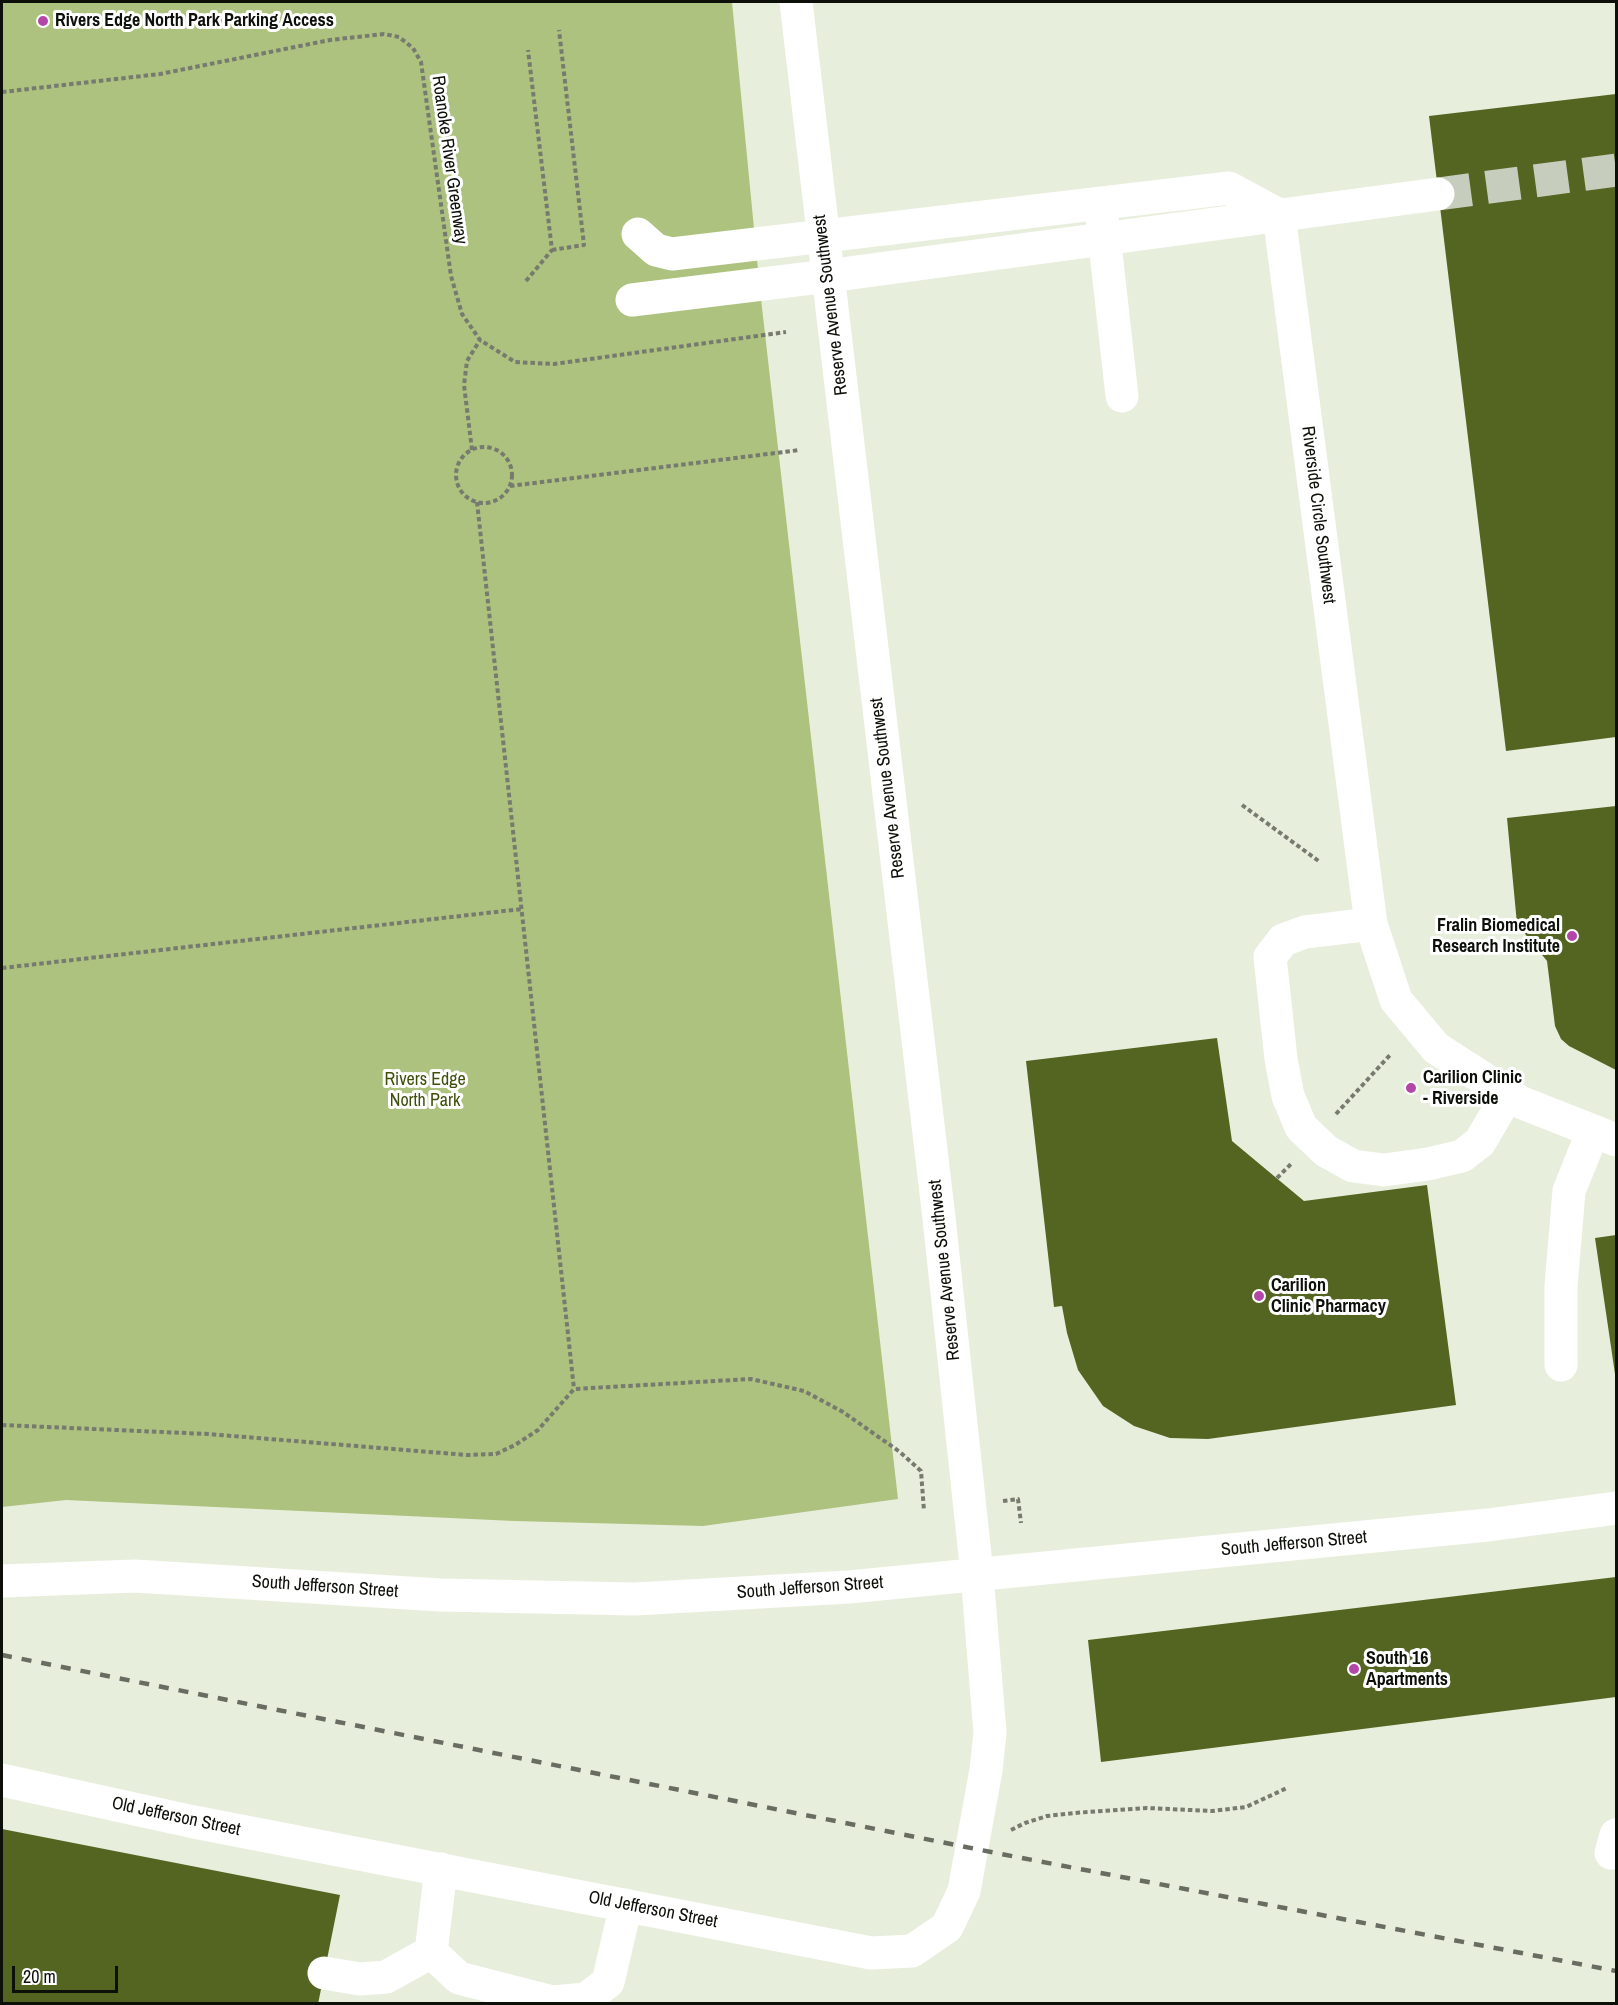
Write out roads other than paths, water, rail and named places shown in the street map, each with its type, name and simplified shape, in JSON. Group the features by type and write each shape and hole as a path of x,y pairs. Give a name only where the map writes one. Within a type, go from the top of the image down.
{"street":[{"name":"Reserve Avenue Southwest","path":"796,2 941,1229 977,1574"},
{"path":"638,234 656,250 672,254 1229,188 1279,215"},
{"path":"632,300 1438,194"},
{"path":"1100,203 1122,396"},
{"name":"Riverside Circle Southwest","path":"1279,215 1371,924 1396,1000 1436,1048 1520,1102 1605,1135"},
{"path":"1371,924 1305,932 1283,940 1270,957 1281,1059 1288,1096 1300,1127 1326,1151 1353,1166 1384,1170 1428,1164 1462,1156 1480,1142 1508,1094"},
{"path":"1561,1365 1561,1286 1569,1191 1605,1135"},
{"name":"South Jefferson Street","path":"2,1581 135,1575 440,1595 635,1599 849,1587 1477,1526 1617,1508"},
{"name":"Old Jefferson Street","path":"2,1780 194,1822 871,1953 912,1951 946,1927 964,1891 973,1848 990,1733 977,1574"},
{"path":"432,1952 441,1869"},
{"path":"432,1952 459,1978 552,2002 586,1999 608,1982 626,1905"},
{"path":"324,1973 360,1979 386,1977 432,1952"}],"tunnel":[{"path":"1438,194 1616,170"}],"railway":[{"path":"2,1655 1001,1854 1616,1971"}],"place":[{"name":"Rivers Edge North Park Parking Access","path":"43,21"},
{"name":"Fralin Biomedical Research Institute","path":"1572,936"},
{"name":"Carilion Clinic - Riverside","path":"1411,1088"},
{"name":"Carilion Clinic Pharmacy","path":"1259,1296"},
{"name":"South 16 Apartments","path":"1354,1669"}],"park label":[{"name":"Rivers Edge North Park","path":"425,1090"}]}
